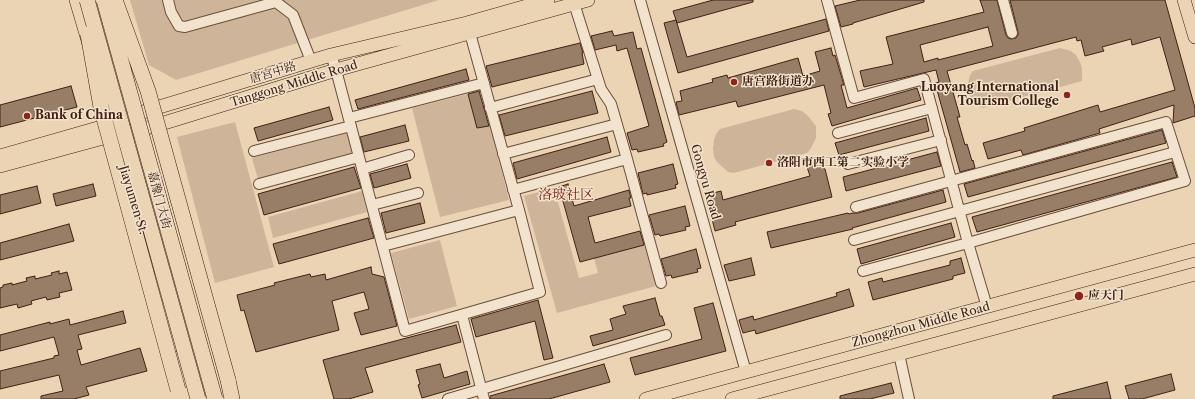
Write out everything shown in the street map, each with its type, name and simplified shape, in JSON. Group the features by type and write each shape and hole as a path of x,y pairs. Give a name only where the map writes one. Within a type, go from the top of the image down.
{"highway":[{"path":"82,0 101,107 179,394"},
{"name":"嘉豫门大街","path":"88,0 198,399"},
{"name":"嘉豫门大街","path":"104,0 215,399"},
{"path":"115,0 148,92 232,399"}],"main road":[{"name":"Jiayumen St.","path":"76,0 191,399"},
{"path":"115,0 199,295 226,399"},
{"name":"唐宫中路","path":"0,156 113,130 146,111 331,55 468,28 548,0"},
{"name":"Tanggong Middle Road","path":"0,166 113,130 151,127 468,28 574,2 588,0"},
{"path":"1184,0 1195,37"},
{"name":"Zhongzhou Middle Road","path":"646,399 1195,250"},
{"name":"Zhongzhou Middle Road","path":"732,399 1195,274"}],"street":[{"path":"168,0 171,12 179,26 185,27 278,1 293,15 311,61"},
{"name":"Gongyu Road","path":"640,0 746,372"},
{"path":"826,0 854,98 924,79 968,243 987,307"},
{"path":"1002,0 1012,33"},
{"path":"574,2 601,88 611,104 661,283"},
{"path":"331,55 405,331 540,292 519,210 468,28"},
{"path":"490,108 598,79"},
{"path":"254,151 484,83"},
{"path":"838,133 932,108"},
{"path":"856,206 1166,122 1185,181 968,243 863,271"},
{"path":"503,154 617,124"},
{"path":"848,164 941,140"},
{"path":"854,240 1175,152"},
{"path":"362,169 409,155"},
{"path":"258,184 359,157"},
{"path":"513,190 627,159"},
{"path":"372,205 418,193"},
{"path":"383,246 519,210"},
{"path":"462,315 483,394"},
{"path":"448,399 483,394 666,336"},
{"path":"899,354 909,399"}],"shaded area":[{"path":"130,0 439,0 176,80 149,65"},
{"path":"1060,48 1071,51 1076,55 1082,68 1082,81 983,108 975,104 971,99 968,91 968,83 970,75 973,71"},
{"path":"468,94 477,128 490,125 509,200 440,217 412,108"},
{"path":"794,109 802,111 816,126 816,138 807,153 734,173 728,172 717,162 714,157 713,149 716,134 720,129"},
{"path":"235,122 274,267 215,283 177,137"},
{"path":"348,133 354,154 258,179 252,158"},
{"path":"554,188 579,278 598,273 594,258 645,244 656,286 557,313 524,196"},
{"path":"362,191 367,212 273,238 268,217"},
{"path":"440,240 457,306 409,319 391,253"}],"building":[{"path":"713,0 753,0 753,2 677,23 673,11"},
{"path":"860,0 924,0 924,2 841,27 835,6"},
{"path":"980,0 997,0 1006,35 1011,39 1016,38 1018,32 1010,0 1165,0 1195,108 1195,116 1173,123 1174,105 1099,129 1100,133 1023,155 1021,150 988,159 983,143 1025,131 1024,128 1098,105 1100,112 1175,90 1160,37 1132,45 1131,39 1102,47 1104,51 1085,56 1081,40 1077,41 1076,37 947,71 960,117 957,117 965,145 967,144 975,168 960,172 935,83 939,82 936,70 864,87 860,71 893,64 886,37 984,12","holes":["988,27 993,46 938,60 938,58 924,62 920,45"]},
{"path":"826,19 829,31 678,73 664,23 676,20 687,57"},
{"path":"612,31 614,36 633,32 637,49 641,48 667,142 663,144 664,146 638,152 637,149 632,150 627,133 649,126 627,48 617,51 616,45 595,50 591,36"},
{"path":"580,43 584,64 492,87 486,66"},
{"path":"831,48 833,56 835,55 844,85 841,85 847,108 917,88 921,100 832,126 828,114 831,113 824,85 738,107 736,101 679,115 676,102 682,101 680,91 713,82 712,79 727,75 728,78 798,58 803,76 820,71 815,52"},
{"path":"466,69 469,80 358,109 355,100"},
{"path":"71,86 77,107 0,127 0,105"},
{"path":"479,91 489,126 477,128 468,94"},
{"path":"592,91 598,113 505,136 499,115"},
{"path":"329,107 333,120 258,141 254,128"},
{"path":"926,118 929,131 839,155 835,143"},
{"path":"405,125 409,141 364,152 360,137"},
{"path":"1162,130 1166,143 968,197 964,184"},
{"path":"607,137 611,152 517,179 513,163"},
{"path":"937,152 941,166 846,191 843,177"},
{"path":"1172,162 1177,177 977,232 972,217"},
{"path":"407,164 411,178 374,188 370,174"},
{"path":"673,164 678,184 675,185 676,188 647,195 647,193 643,194 638,173"},
{"path":"817,165 825,169 832,197 735,222 736,225 715,231 706,195 721,191 723,200 810,176 807,167"},
{"path":"354,167 361,188 264,215 258,194"},
{"path":"93,184 96,196 56,206 53,194"},
{"path":"568,184 574,206 629,190 631,206 588,217 595,243 640,231 644,245 580,262 559,187"},
{"path":"37,186 41,203 0,214 0,195"},
{"path":"943,190 946,202 852,228 853,229 771,248 767,232 848,213 858,213"},
{"path":"420,203 425,223 386,233 381,213"},
{"path":"685,206 690,226 685,227 686,230 660,236 659,234 655,235 649,215"},
{"path":"368,218 374,238 279,264 273,244"},
{"path":"951,223 955,237 861,264 857,249"},
{"path":"69,224 74,241 0,260 0,243"},
{"path":"696,249 701,268 697,269 698,272 672,278 671,275 666,276 661,259"},
{"path":"751,258 755,275 729,281 724,265"},
{"path":"961,258 965,273 953,276 953,279 873,300 868,282 882,278 883,282 950,265 950,261"},
{"path":"371,267 372,274 384,277 397,326 361,335 354,313 369,309 364,292 332,301 339,330 256,352 244,310 241,311 237,295 275,285 274,283 310,274 311,277 325,274 326,280"},
{"path":"59,271 59,274 67,272 72,290 59,293 60,297 47,300 46,297 31,301 32,304 18,308 17,304 0,308 0,288 3,287 3,285 12,283 12,285 27,281 26,278 35,276 35,279 52,275 51,273"},
{"path":"849,289 854,306 756,334 755,330 743,333 739,320 753,316 754,320 837,296 836,293"},
{"path":"655,298 660,316 662,316 665,325 593,346 590,336 613,330 610,319 626,314 623,306"},
{"path":"538,300 553,358 544,360 535,321 476,337 471,319"},
{"path":"713,303 726,351 635,375 630,358 702,339 694,308"},
{"path":"123,311 126,323 78,335 82,349 77,350 81,365 140,348 147,371 86,387 89,395 74,399 41,399 41,396 63,391 59,375 0,389 0,371 54,358 54,356 59,355 54,337 0,351 0,335 50,322 50,324 69,319 70,325"},
{"path":"456,325 461,342 365,368 373,392 349,399 334,399 323,360"},
{"path":"440,364 444,378 467,371 470,384 422,398 416,370"},
{"path":"604,364 610,382 549,399 490,399 490,396"},
{"path":"1171,374 1175,390 1142,399 1129,399 1125,386"},
{"path":"1107,382 1111,399 1053,399 1053,396"},
{"path":"891,383 894,393 870,399 840,399 840,396"}],"place":[{"name":"唐宫路街道办","path":"734,82"},
{"name":"Luoyang International Tourism College","path":"1067,95"},
{"name":"Bank of China","path":"27,116"},
{"name":"洛阳市西工第二实验小学","path":"769,163"},
{"name":"应天门","path":"1079,296"}],"district":[{"name":"洛玻社区","path":"566,195"}]}
